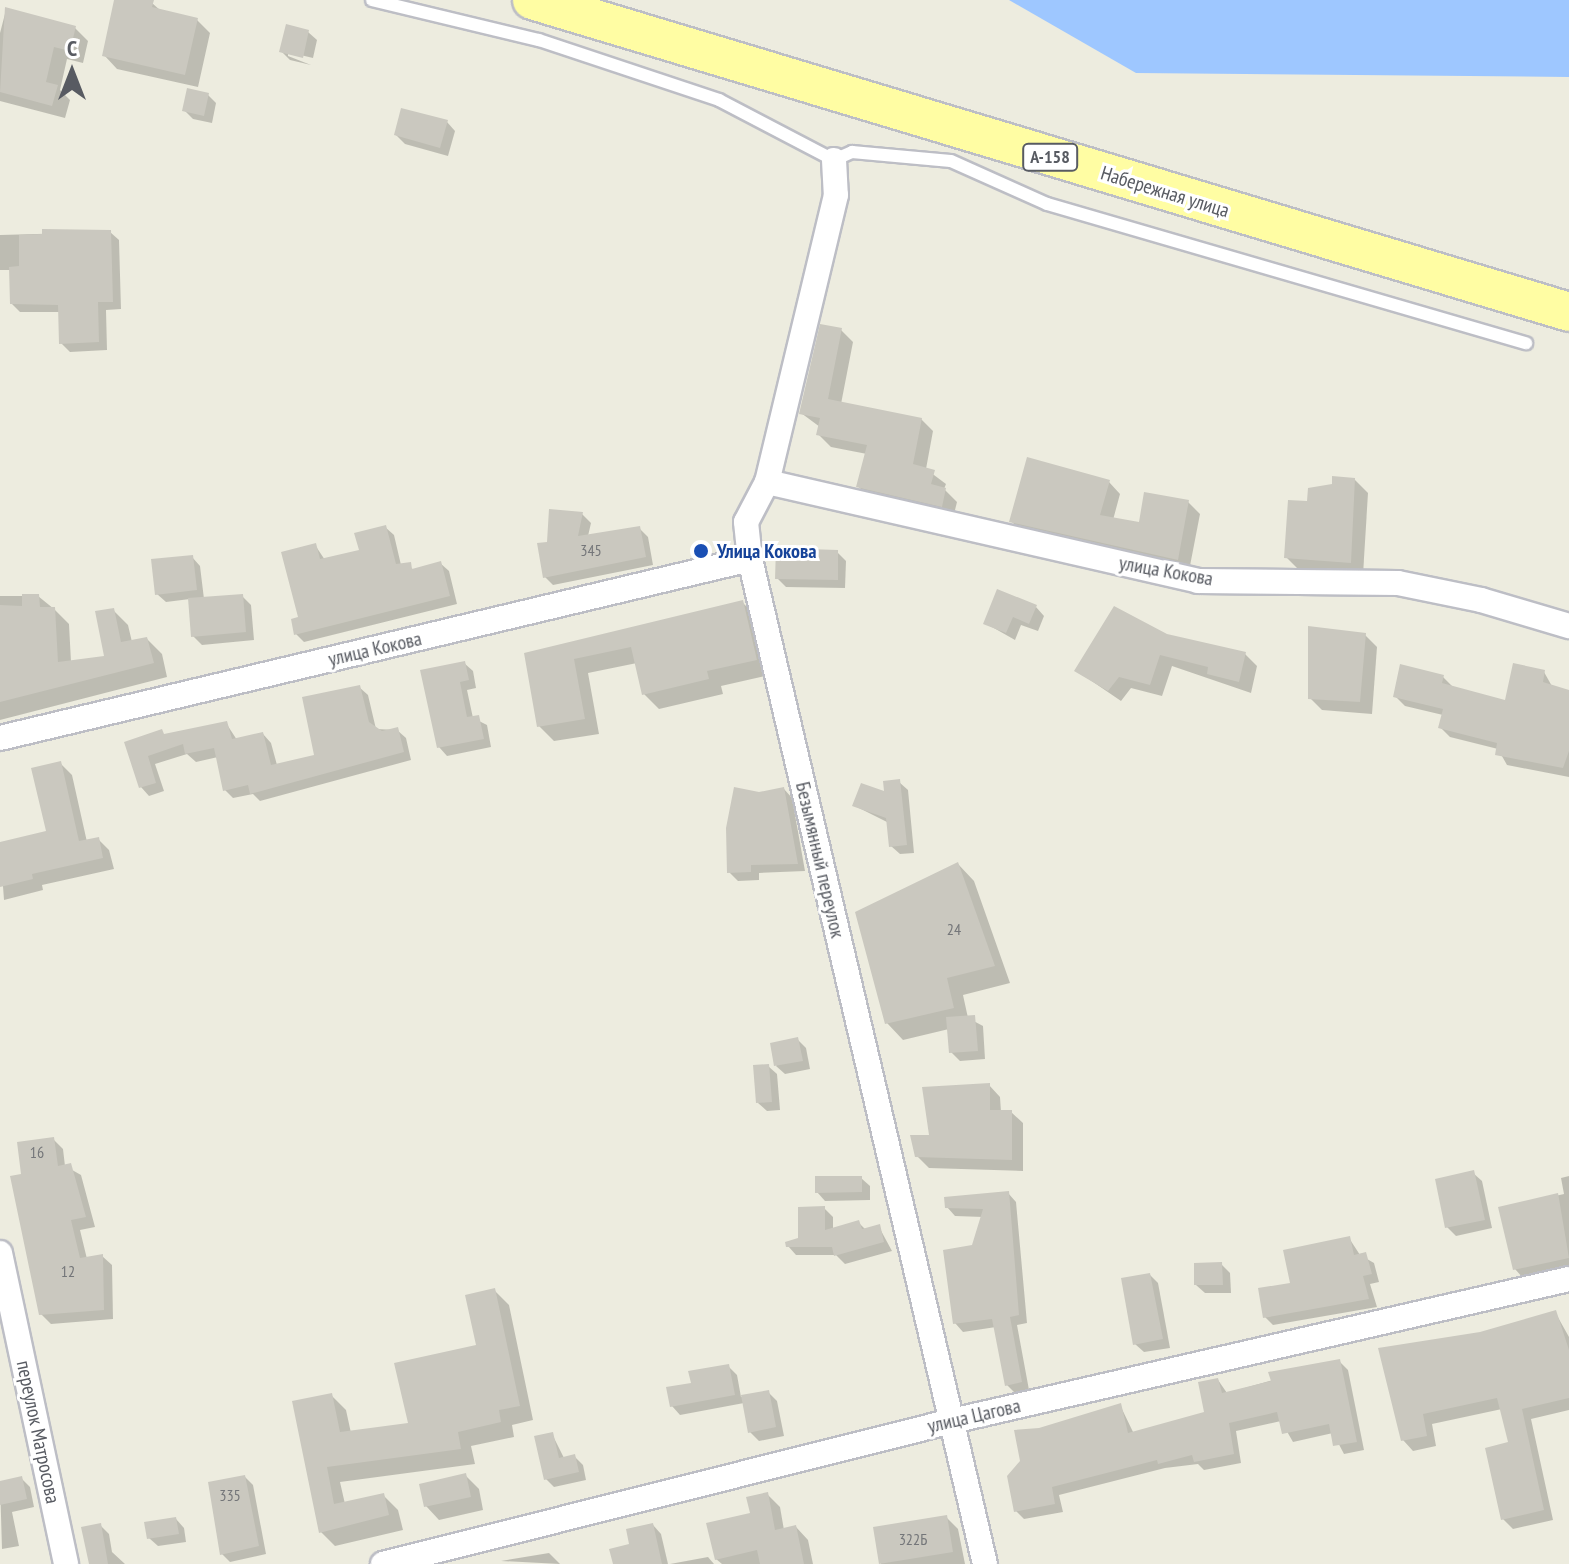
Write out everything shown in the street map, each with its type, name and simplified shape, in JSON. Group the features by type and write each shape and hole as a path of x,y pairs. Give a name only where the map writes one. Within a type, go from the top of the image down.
{"main road":[{"name":"Набережная улица","path":"532,0 1569,312"}],"street":[{"name":"Безымянный переулок","path":"834,160 836,195 767,482 746,522 750,559 985,1564"},
{"name":"улица Кокова","path":"767,482 1198,581 1398,583 1481,600 1569,626"},
{"name":"улица Кокова","path":"0,738 750,559"},
{"name":"переулок Матросова","path":"0,1253 66,1564"},
{"name":"улица Цагова","path":"383,1564 952,1421 1569,1279"}],"lane":[{"path":"372,0 539,40 719,100 834,160 852,152 951,161 1047,204 1526,343"}],"water":[{"path":"1009,0 1569,0 1569,77 1136,73"}],"building":[{"path":"114,0 154,0 152,7 198,18 185,75 102,56"},
{"path":"5,7 76,26 70,51 54,47 46,82 58,85 52,106 0,92"},
{"path":"286,24 309,30 303,58 279,52"},
{"path":"187,88 209,93 204,116 182,111"},
{"path":"401,108 448,120 440,148 394,135"},
{"path":"42,229 111,230 113,302 98,302 99,342 59,344 58,305 10,304 9,267 19,266 19,235 42,234"},
{"path":"820,324 842,328 828,399 922,418 913,464 935,470 931,484 946,488 942,507 856,487 867,445 816,435 820,418 799,414"},
{"path":"1027,457 1110,480 1100,515 1139,522 1144,492 1189,500 1178,560 1009,522"},
{"path":"1332,476 1355,478 1351,563 1284,558 1288,500 1307,501 1308,488 1332,484"},
{"path":"549,509 583,512 578,536 640,526 646,557 543,578 537,543 547,542"},
{"path":"386,525 396,564 411,562 412,569 441,561 450,596 294,635 291,619 298,617 281,552 316,543 320,559 359,550 354,533"},
{"path":"776,548 838,550 838,580 775,579"},
{"path":"193,555 197,590 155,595 151,559"},
{"path":"997,589 1037,605 1029,624 1013,617 1006,633 983,624"},
{"path":"22,594 39,594 40,607 55,607 58,662 104,656 95,611 114,608 121,642 147,637 154,663 0,702 0,605 22,606"},
{"path":"243,594 246,632 191,637 188,598"},
{"path":"743,600 757,660 707,671 709,679 642,695 631,647 574,659 585,719 537,727 524,653"},
{"path":"1114,606 1167,634 1246,652 1239,682 1207,674 1208,667 1160,655 1150,685 1119,677 1108,691 1074,671"},
{"path":"1308,626 1366,633 1360,702 1308,699"},
{"path":"465,661 469,680 460,682 467,717 479,715 484,739 437,748 420,670"},
{"path":"1513,663 1545,670 1543,682 1569,690 1569,751 1563,768 1495,755 1497,743 1438,728 1443,709 1393,697 1400,664 1444,675 1442,683 1505,700"},
{"path":"360,685 369,722 382,731 398,727 404,752 250,794 248,785 223,791 214,748 185,754 183,744 148,756 156,783 139,788 124,742 162,729 164,734 227,721 232,739 263,732 271,765 314,755 302,697"},
{"path":"61,761 79,841 99,837 103,858 32,874 33,879 0,887 0,842 46,831 31,768"},
{"path":"900,779 907,845 889,847 886,818 852,806 861,783 884,791 883,781"},
{"path":"734,787 759,792 784,787 798,864 751,865 751,872 727,873 726,828"},
{"path":"958,862 995,966 947,978 954,1008 885,1024 855,912"},
{"path":"975,1015 978,1051 949,1053 946,1017"},
{"path":"798,1037 803,1061 774,1066 770,1043"},
{"path":"769,1064 772,1102 756,1103 753,1065"},
{"path":"990,1083 990,1110 1012,1110 1012,1160 915,1157 910,1135 929,1135 922,1087"},
{"path":"54,1137 58,1166 71,1163 86,1217 71,1220 80,1258 103,1254 104,1310 39,1315 10,1176 21,1174 17,1142"},
{"path":"1474,1170 1485,1220 1445,1228 1435,1179"},
{"path":"815,1176 862,1176 862,1192 815,1193"},
{"path":"1009,1191 1019,1315 1010,1317 1022,1382 1005,1386 992,1319 953,1324 943,1250 972,1245 983,1209 945,1208 944,1197"},
{"path":"1558,1193 1569,1258 1513,1270 1498,1207"},
{"path":"825,1206 825,1230 859,1220 862,1229 880,1224 884,1242 834,1256 832,1247 786,1247 785,1242 798,1238 798,1207"},
{"path":"1350,1236 1354,1255 1366,1252 1372,1274 1363,1276 1369,1299 1263,1318 1258,1288 1290,1283 1283,1250"},
{"path":"1222,1262 1223,1285 1194,1285 1194,1263"},
{"path":"1150,1273 1163,1339 1133,1345 1121,1278"},
{"path":"495,1288 520,1406 499,1410 501,1422 458,1432 461,1449 327,1467 334,1504 384,1493 389,1515 319,1533 292,1401 332,1393 340,1432 408,1423 394,1363 476,1345 465,1295"},
{"path":"1556,1310 1569,1350 1569,1398 1522,1409 1544,1510 1501,1520 1485,1448 1508,1442 1497,1398 1423,1414 1427,1436 1401,1441 1378,1348 1480,1332"},
{"path":"1340,1359 1357,1442 1333,1446 1329,1424 1282,1434 1277,1412 1229,1423 1234,1454 1194,1462 1192,1455 1158,1464 1157,1460 1052,1487 1055,1504 1014,1512 1007,1476 1020,1461 1014,1430 1039,1428 1121,1403 1128,1433 1204,1412 1198,1382 1218,1378 1222,1393 1271,1381 1268,1372"},
{"path":"729,1364 735,1395 670,1407 666,1387 691,1383 688,1371"},
{"path":"769,1390 776,1427 748,1433 741,1395"},
{"path":"553,1432 559,1458 575,1454 579,1472 544,1480 534,1436"},
{"path":"466,1473 471,1497 424,1507 419,1484"},
{"path":"245,1475 259,1546 220,1555 208,1482"},
{"path":"22,1476 27,1499 0,1505 0,1481"},
{"path":"768,1492 775,1530 796,1525 804,1564 760,1564 757,1550 715,1560 706,1523 750,1513 746,1497"},
{"path":"947,1515 953,1552 879,1564 873,1527"},
{"path":"176,1517 179,1534 147,1539 144,1522"},
{"path":"101,1523 108,1564 89,1564 81,1527"},
{"path":"653,1523 662,1564 613,1564 609,1549 629,1544 626,1529"}],"place":[{"name":"Улица Кокова","path":"701,551"}]}
